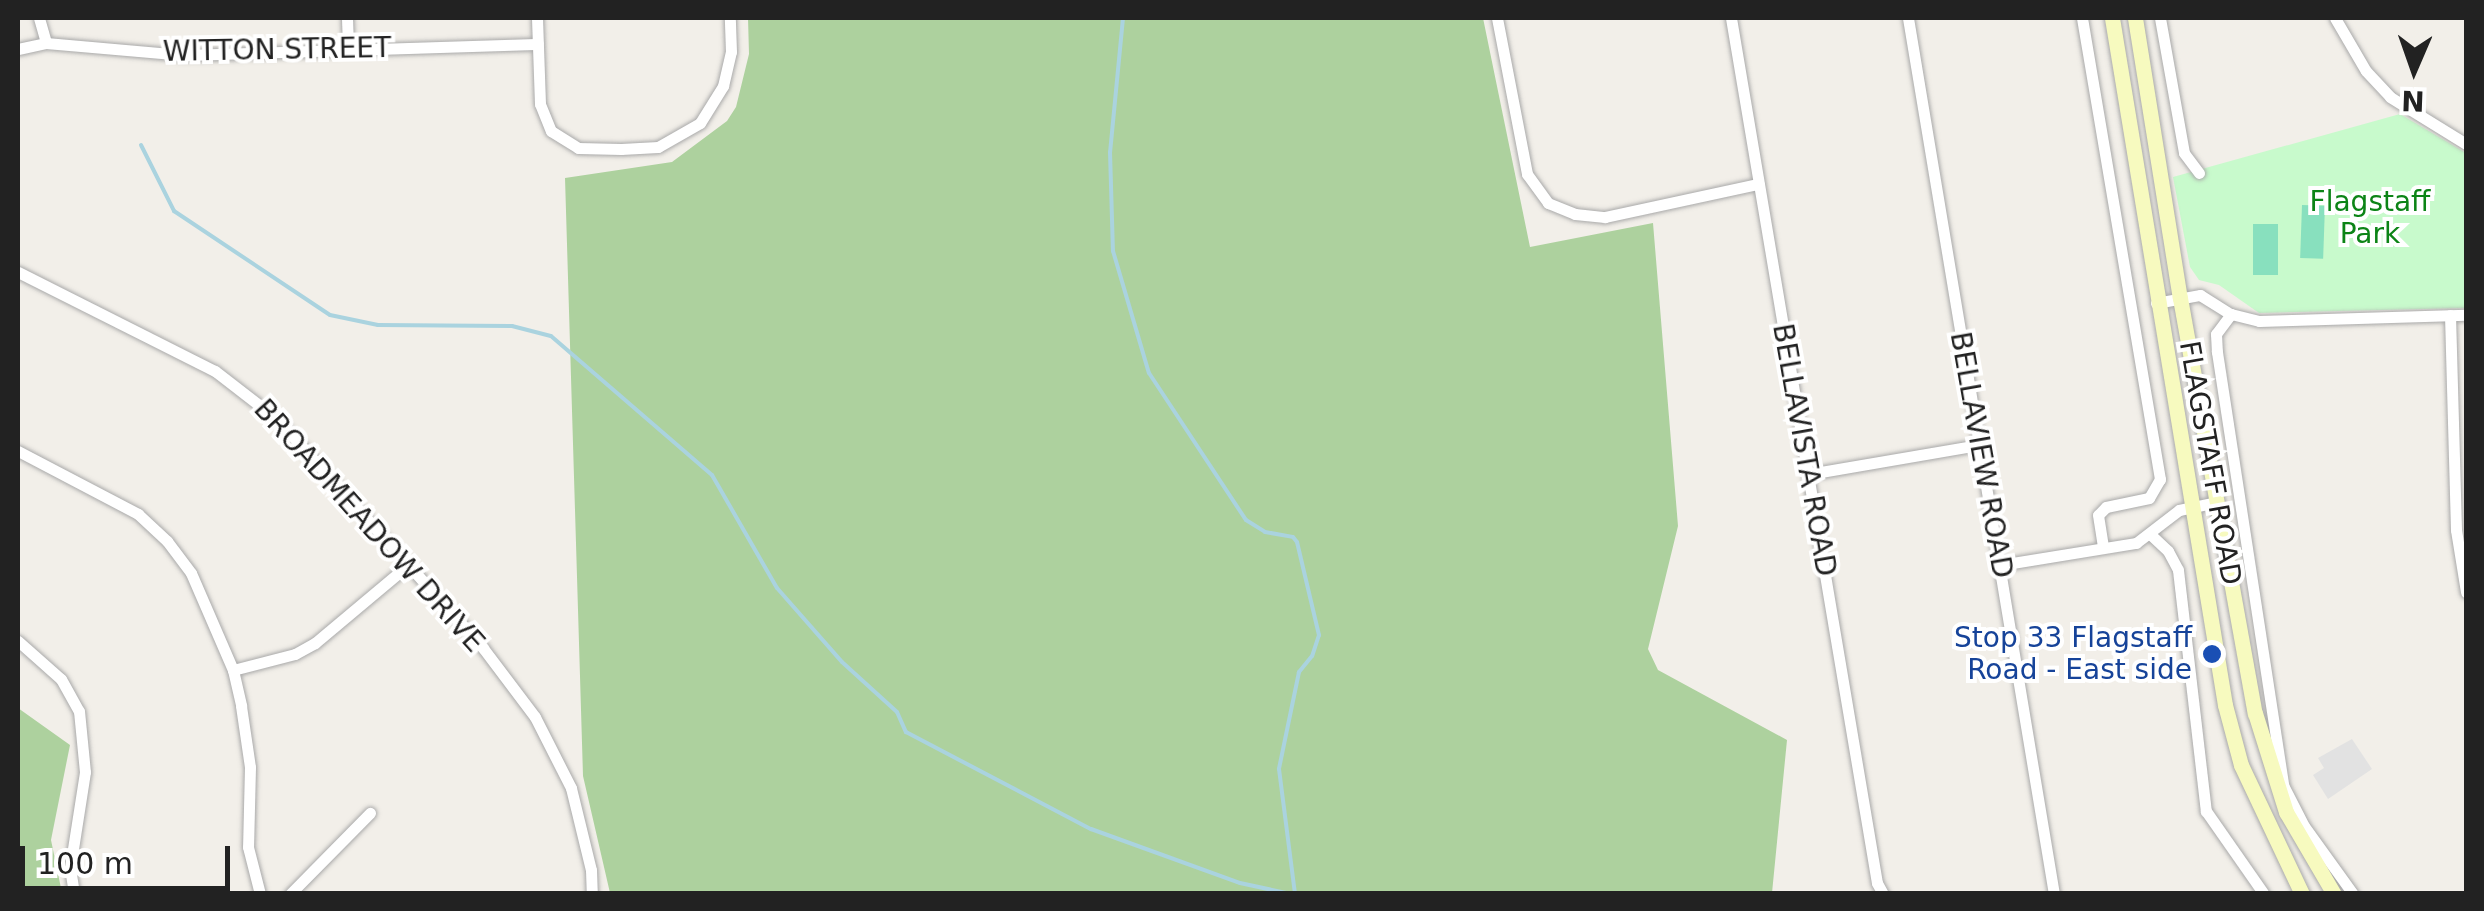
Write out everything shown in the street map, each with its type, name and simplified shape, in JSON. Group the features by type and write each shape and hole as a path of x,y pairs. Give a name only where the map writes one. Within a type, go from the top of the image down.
{"main road":[{"name":"FLAGSTAFF ROAD","path":"2112,18 2225,704 2241,764 2302,894"},
{"name":"FLAGSTAFF ROAD","path":"2136,18 2180,298 2265,750 2286,812 2334,894"}],"street":[{"path":"39,18 46,42"},
{"path":"347,18 348,50"},
{"path":"537,18 543,118 564,142 578,148 658,147 700,123 716,103 731,52 730,18"},
{"path":"1497,18 1527,174 1548,203 1575,214 1605,217 1758,184"},
{"name":"BELLAVISTA ROAD","path":"1731,18 1880,888"},
{"name":"BELLAVIEW ROAD","path":"1908,18 2054,894"},
{"name":"FLAGSTAFF ROAD","path":"2082,18 2160,479 2148,498 2106,507 2098,514 2103,548"},
{"path":"2160,18 2184,153 2199,173"},
{"path":"2335,18 2366,70 2390,97 2466,144"},
{"name":"WITTON STREET","path":"18,49 46,42 184,55 538,44"},
{"name":"BROADMEADOW DRIVE","path":"18,272 215,371 277,419 408,565 535,717 571,788 591,870 592,894"},
{"path":"2156,303 2200,295 2231,314 2260,320 2466,315"},
{"path":"2231,314 2216,334 2217,352 2283,786 2304,826 2353,894"},
{"path":"2450,315 2456,530 2466,592"},
{"path":"1809,474 1978,445"},
{"path":"18,452 138,514 167,541 191,573 233,670 250,767 248,846 260,894"},
{"path":"2000,565 2103,548 2152,535 2167,519 2191,506 2216,502"},
{"path":"2152,535 2168,551 2178,570 2206,811 2264,894"},
{"path":"233,670 295,654 316,643 408,565"},
{"path":"18,641 61,679 79,710 85,772 70,868 74,894"},
{"path":"290,894 370,813"}],"green space":[{"path":"748,18 1483,18 1530,247 1653,223 1678,526 1648,649 1658,670 1787,740 1772,893 610,893 583,776 565,178 672,162 727,121 736,107 749,54"},
{"name":"Flagstaff Park","path":"2400,114 2466,153 2466,308 2259,313 2219,285 2199,280 2190,267 2173,177"},
{"path":"2302,205 2325,206 2323,259 2300,258"},
{"path":"2253,224 2278,224 2278,275 2253,275"},
{"path":"18,708 70,745 51,840 62,893 18,893"}],"shaded area":[{"path":"2352,739 2372,769 2328,799 2313,775 2324,768 2318,758"}],"waterway":[{"path":"1123,18 1110,152 1113,251 1149,373 1246,520 1265,532 1293,537 1297,542 1319,635 1312,656 1299,672 1279,769 1295,894"},
{"path":"141,145 174,211 330,315 378,325 512,326 551,336 712,475 777,588 842,662 897,712 906,732 1091,829 1240,883 1291,894"}],"place":[{"name":"Stop 33 Flagstaff Road - East side","path":"2212,654"}]}
